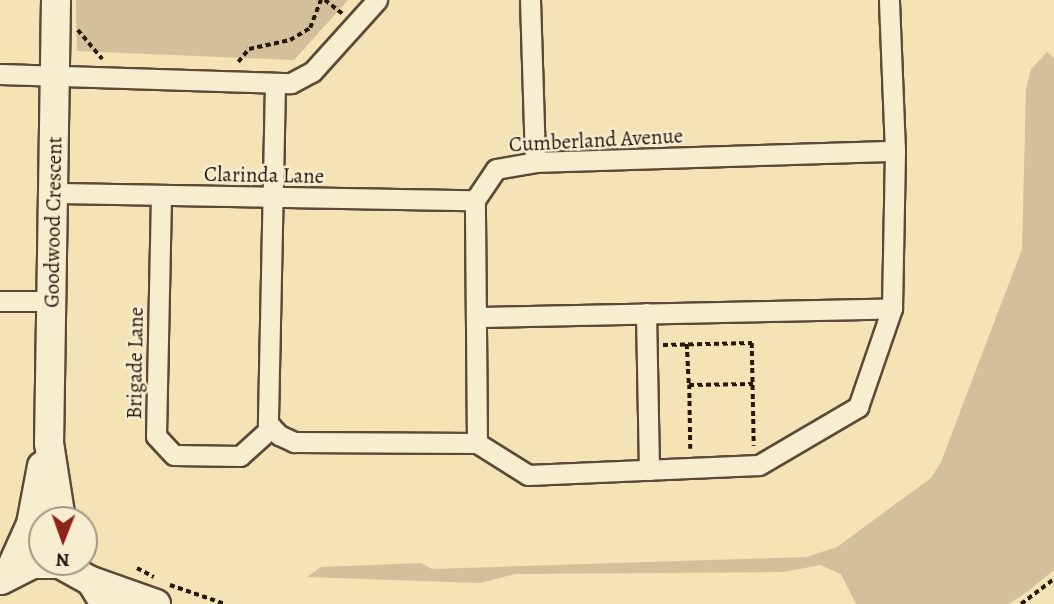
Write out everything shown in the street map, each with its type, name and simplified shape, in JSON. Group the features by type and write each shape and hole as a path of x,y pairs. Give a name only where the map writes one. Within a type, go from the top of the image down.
{"street":[{"name":"Goodwood Crescent","path":"56,0 49,443 59,506"},
{"path":"0,74 291,83 312,72 377,0"},
{"path":"530,0 535,162"},
{"path":"275,83 268,424 295,442 477,443 527,475 649,460 760,465 858,407 892,308 895,151 889,0"},
{"name":"Cumberland Avenue","path":"475,200 496,169 535,162 895,151"},
{"name":"Clarinda Lane","path":"54,193 475,200"},
{"name":"Brigade Lane","path":"162,196 156,436 174,456 240,456 272,427"},
{"path":"475,200 477,443"},
{"path":"0,301 52,301"},
{"path":"478,317 892,308"},
{"path":"646,313 649,460"},
{"name":"Goodwood Crescent","path":"2,579 33,516 49,443"},
{"path":"2,579 28,566"},
{"path":"98,572 156,604"}],"path":[{"path":"238,62 249,49 290,40 310,28 321,0"},
{"path":"336,25 353,8"},
{"path":"77,19 77,28 101,59 115,60"},
{"path":"224,62 250,62"},
{"path":"647,345 752,343 754,448 741,448"},
{"path":"687,344 690,449"},
{"path":"689,386 752,384"},
{"path":"649,460 690,449 703,449"},
{"path":"137,568 183,591 225,604"},
{"path":"1021,604 1054,579"}],"shaded area":[{"path":"76,0 348,0 294,60 77,51"},
{"path":"1047,52 1054,58 1054,570 1027,592 1009,604 856,604 841,574 820,565 784,572 515,574 480,583 307,577 321,567 421,563 432,569 806,557 837,547 931,478 941,462 1022,249 1026,89 1031,69"}]}
